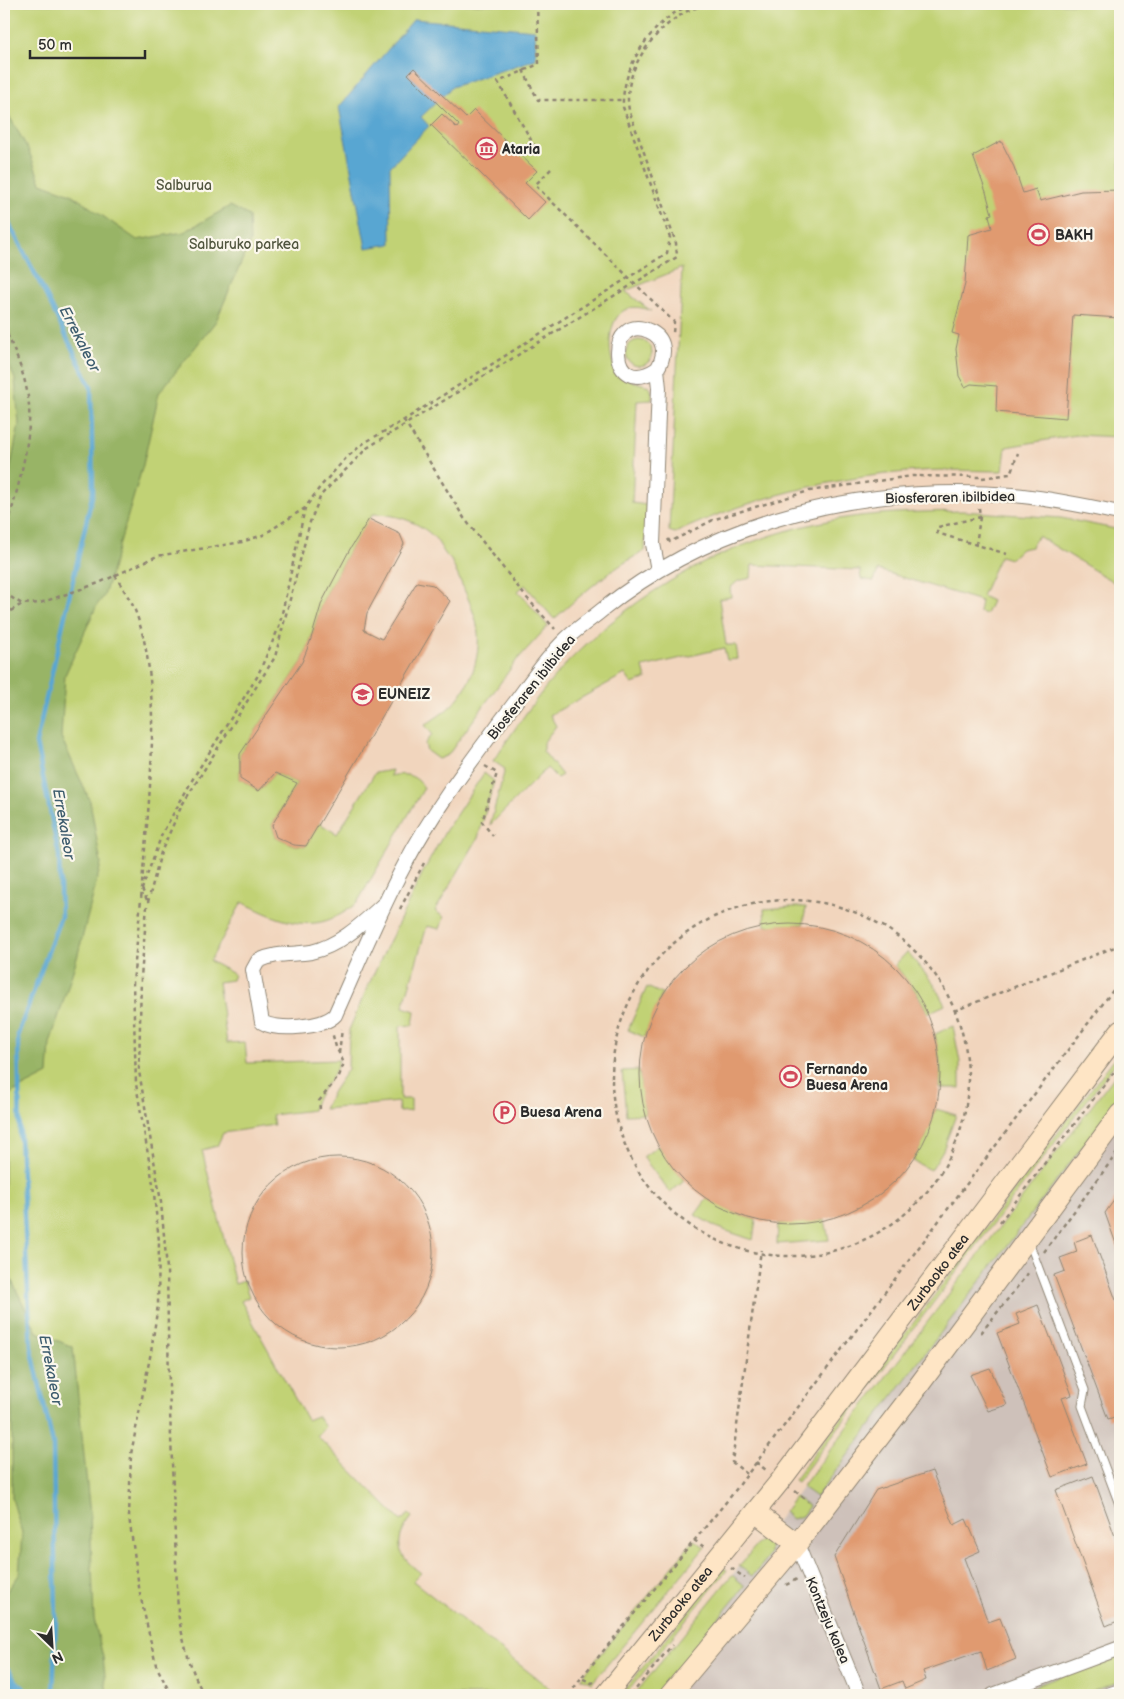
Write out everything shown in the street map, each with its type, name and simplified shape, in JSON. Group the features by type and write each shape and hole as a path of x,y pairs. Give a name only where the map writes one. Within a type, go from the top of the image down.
{"street":[{"path":"657,369 659,388 653,544 658,570"},
{"name":"Biosferaren ibilbidea","path":"385,904 335,943 312,952 267,956 258,961 254,970 259,1014 262,1022 269,1026 324,1023 335,1015 405,864 451,788 565,640 625,592 658,570 719,539 766,521 808,510 857,501 916,495 980,500 1043,498 1120,513"},
{"name":"Zurbaoko atea","path":"606,1695 707,1553 755,1512 1120,1031"},
{"path":"670,1695 796,1544 1120,1114"},
{"path":"755,1512 796,1544"},
{"name":"Kontzeju kalea","path":"796,1544 859,1695"},
{"path":"993,1695 1120,1648"},
{"path":"1108,1695 1120,1690"}],"lane":[{"path":"1027,1239 1085,1390 1082,1406 1120,1507"}],"path":[{"path":"537,4 539,64 498,82 539,154"},
{"path":"4,615 22,604 40,603 59,597 157,556 242,542 263,535 305,508 320,487 346,458 364,443 404,420 667,254 670,238 622,100 629,69 638,52 661,24 682,7 693,4"},
{"path":"204,1695 194,1677 184,1649 178,1613 169,1387 167,1269 162,1202 140,1071 140,977 148,902 161,852 182,805 275,656 310,522 321,495 368,448 678,258 676,243 629,110 627,90 641,56 661,30 685,12 710,4"},
{"path":"523,70 538,100 622,100"},
{"path":"551,169 535,185 628,279 674,322 673,341"},
{"path":"4,327 19,360 29,406 27,441 4,541"},
{"path":"404,420 464,518 526,597 565,640"},
{"path":"664,533 670,542 716,519 809,491 912,476 982,477 1010,474 1018,453"},
{"path":"976,545 980,517 982,477"},
{"path":"972,507 980,500"},
{"path":"980,500 987,507"},
{"path":"148,902 142,889 162,834 195,775 258,677 279,627 305,508"},
{"path":"980,517 938,527 937,533 1007,554"},
{"path":"115,575 134,608 147,652 152,722 142,889 133,983 136,1084 153,1184 159,1241 158,1305 131,1454 129,1517 142,1603 156,1665 171,1695"},
{"path":"4,593 22,604"},
{"path":"479,770 483,765 497,774 482,822 493,836"},
{"path":"397,914 428,855"},
{"path":"781,900 818,902 853,911 886,928 914,951 931,972 954,1011 969,1082 967,1118 934,1190 904,1220 831,1250 794,1254 761,1250 724,1240 692,1225 662,1201 638,1170 622,1139 611,1100 611,1058 617,1026 631,993 651,962 711,919 745,906 781,900"},
{"path":"954,1011 1120,945"},
{"path":"569,1695 747,1474 1120,981"},
{"path":"320,1109 319,1101 339,1076 344,1063 338,1052 330,1020"},
{"path":"338,1052 341,1031 345,1022"},
{"path":"747,1474 732,1462 761,1250"},
{"path":"694,1540 707,1553 758,1588"},
{"path":"581,1678 592,1684 598,1676"}],"shaded area":[{"path":"1120,4 1120,1069 784,1512 634,1695 491,1695 374,1544 161,1180 140,1039 302,560 625,291 683,268"},
{"path":"1120,1069 1120,1695 634,1695 784,1512"}],"green space":[{"name":"Salburuko parkea","path":"4,4 1120,4 1120,437 1076,435 1006,447 1003,471 919,471 856,478 825,484 764,499 704,520 675,533 669,531 682,268 625,291 651,311 638,307 627,309 614,322 611,333 611,356 614,367 632,381 649,386 652,392 652,400 637,401 632,503 647,505 645,551 609,573 554,619 525,585 518,591 548,626 516,661 448,755 438,759 427,751 425,744 432,734 425,725 453,704 467,685 472,675 478,652 478,628 467,596 451,560 432,535 419,525 404,519 389,515 373,514 350,549 322,602 302,662 240,754 240,779 259,791 275,773 297,783 272,825 276,837 294,845 306,846 319,823 337,834 375,773 392,770 390,776 413,777 424,788 357,903 342,914 328,920 300,923 272,916 242,902 210,961 234,974 232,980 218,982 227,1043 245,1042 247,1063 339,1060 334,1074 319,1095 313,1110 272,1115 274,1125 223,1133 217,1146 202,1150 235,1284 244,1281 249,1297 241,1301 307,1420 317,1416 325,1427 317,1436 401,1521 409,1514 412,1517 402,1533 400,1547 406,1560 421,1573 413,1581 558,1695 4,1695"},
{"path":"4,107 28,149 41,183 71,194 137,240 184,232 230,206 249,216 250,242 216,321 159,393 143,465 104,596 97,605 65,675 61,737 90,801 101,864 77,958 50,1043 48,1074 11,1093 4,1131 4,500 19,424 15,379 4,355"},
{"path":"639,340 648,344 652,353 648,362 639,366 630,362 626,353 630,344"},
{"path":"962,511 1061,518 1120,530 1120,586 1038,536 1031,547 1021,549 1010,559 1000,556 982,596 992,601 986,614 979,612 981,601 878,570 874,581 861,579 860,570 752,565 751,578 738,581 730,588 731,597 719,599 726,645 736,645 738,659 727,660 724,648 643,667 646,679 632,684 625,674 550,715 556,726 543,743 543,751 562,775 557,778 547,768 490,825 505,769 493,761 555,676 608,625 639,602 705,562 777,534 814,524 866,515"},
{"path":"484,773 494,781 478,838 435,911 444,917 440,929 427,926 403,1007 415,1011 413,1025 400,1026 400,1099 411,1099 411,1111 399,1112 398,1102 324,1109 333,1091 348,1069 349,1030 368,986 423,872 446,830"},
{"path":"806,907 803,924 765,926 764,909"},
{"path":"907,952 933,983 945,1005 928,1013 917,993 895,965"},
{"path":"647,987 662,994 644,1037 628,1030"},
{"path":"953,1026 960,1062 960,1088 940,1088 940,1064 935,1034"},
{"path":"1120,1051 1120,1057 797,1482 794,1480"},
{"path":"1120,1069 1120,1097 816,1497 802,1487"},
{"path":"639,1070 645,1114 626,1115 622,1071"},
{"path":"936,1109 956,1115 943,1150 931,1170 913,1161 926,1137"},
{"path":"658,1146 684,1181 670,1193 643,1157"},
{"path":"707,1199 736,1214 756,1220 753,1240 718,1228 695,1215"},
{"path":"825,1220 829,1240 777,1244 778,1224"},
{"path":"4,1260 8,1273 37,1332 73,1347 90,1515 94,1619 103,1657 107,1695 4,1695 4,1595 19,1575 22,1533 12,1498 12,1372 4,1349"},
{"path":"795,1497 809,1506 802,1516 792,1519 784,1512"},
{"path":"765,1535 768,1541 769,1552 764,1562 752,1576 739,1566"},
{"path":"694,1540 705,1547 592,1683 581,1678"},
{"path":"724,1568 727,1570 625,1695 620,1695"},
{"path":"732,1575 745,1586 656,1695 634,1695"},
{"path":"1120,1654 1120,1681 1084,1695 1011,1695"}],"water":[{"path":"414,19 535,30 536,59 452,87 421,117 429,126 390,167 391,244 366,248 339,107"}],"building":[{"name":"Ataria","path":"414,68 466,118 474,110 537,171 525,183 545,202 528,220 431,125 442,114 457,128 459,125 408,74"},
{"path":"1001,141 1014,167 1023,193 1036,189 1040,201 1081,191 1120,190 1120,318 1073,315 1066,418 996,412 997,386 971,384 965,387 959,376 956,349 959,335 952,333 965,284 968,235 992,228 989,215 992,214 973,156"},
{"path":"369,519 400,534 404,544 367,613 364,630 382,639 417,582 433,585 450,601 306,846 294,845 276,837 272,825 297,783 275,773 259,791 240,779 240,754 302,662 322,602 350,549"},
{"name":"Fernando Buesa Arena","path":"775,924 805,924 834,930 861,941 885,958 906,979 915,990 929,1016 940,1059 940,1089 934,1118 923,1145 906,1169 885,1190 861,1207 834,1218 805,1224 775,1224 746,1218 719,1207 695,1190 665,1158 657,1145 646,1118 640,1089 640,1059 646,1030 657,1003 674,979 706,949 719,941 746,930"},
{"path":"329,1157 347,1157 366,1161 383,1168 398,1178 412,1192 422,1207 429,1224 433,1252 429,1280 422,1297 412,1312 398,1326 383,1336 366,1343 347,1347 329,1347 310,1343 293,1336 278,1326 264,1312 254,1297 247,1280 243,1261 243,1243 247,1224 254,1207 264,1192 278,1178 293,1168 310,1161"},
{"path":"1120,1192 1120,1255 1105,1213"},
{"path":"1092,1235 1120,1311 1120,1420 1118,1416 1108,1419 1054,1275 1065,1271 1060,1258 1077,1252 1074,1242"},
{"path":"1038,1305 1072,1395 1062,1398 1087,1464 1052,1477 997,1333 1020,1324 1016,1314"},
{"path":"990,1368 1007,1405 988,1411 970,1375"},
{"path":"932,1471 954,1525 966,1519 980,1551 964,1558 988,1622 1000,1618 1016,1659 987,1671 981,1651 923,1671 926,1680 905,1689 902,1681 881,1689 834,1557 876,1490"},
{"path":"1093,1476 1120,1550 1120,1620 1106,1626 1056,1490"}],"waterway":[{"name":"Errekaleor","path":"4,214 91,387 93,492 36,743 59,855 61,916 18,1034 20,1137 31,1347 53,1444 56,1618 53,1695"},
{"path":"4,1664 26,1695"},
{"path":"4,1687 14,1695"}],"place":[{"name":"Ataria","path":"486,149"},
{"name":"BAKH","path":"1039,235"},
{"name":"EUNEIZ","path":"362,694"},
{"name":"Fernando Buesa Arena","path":"790,1077"},
{"name":"Buesa Arena","path":"504,1112"}],"park label":[{"name":"Salburua","path":"184,185"}]}
